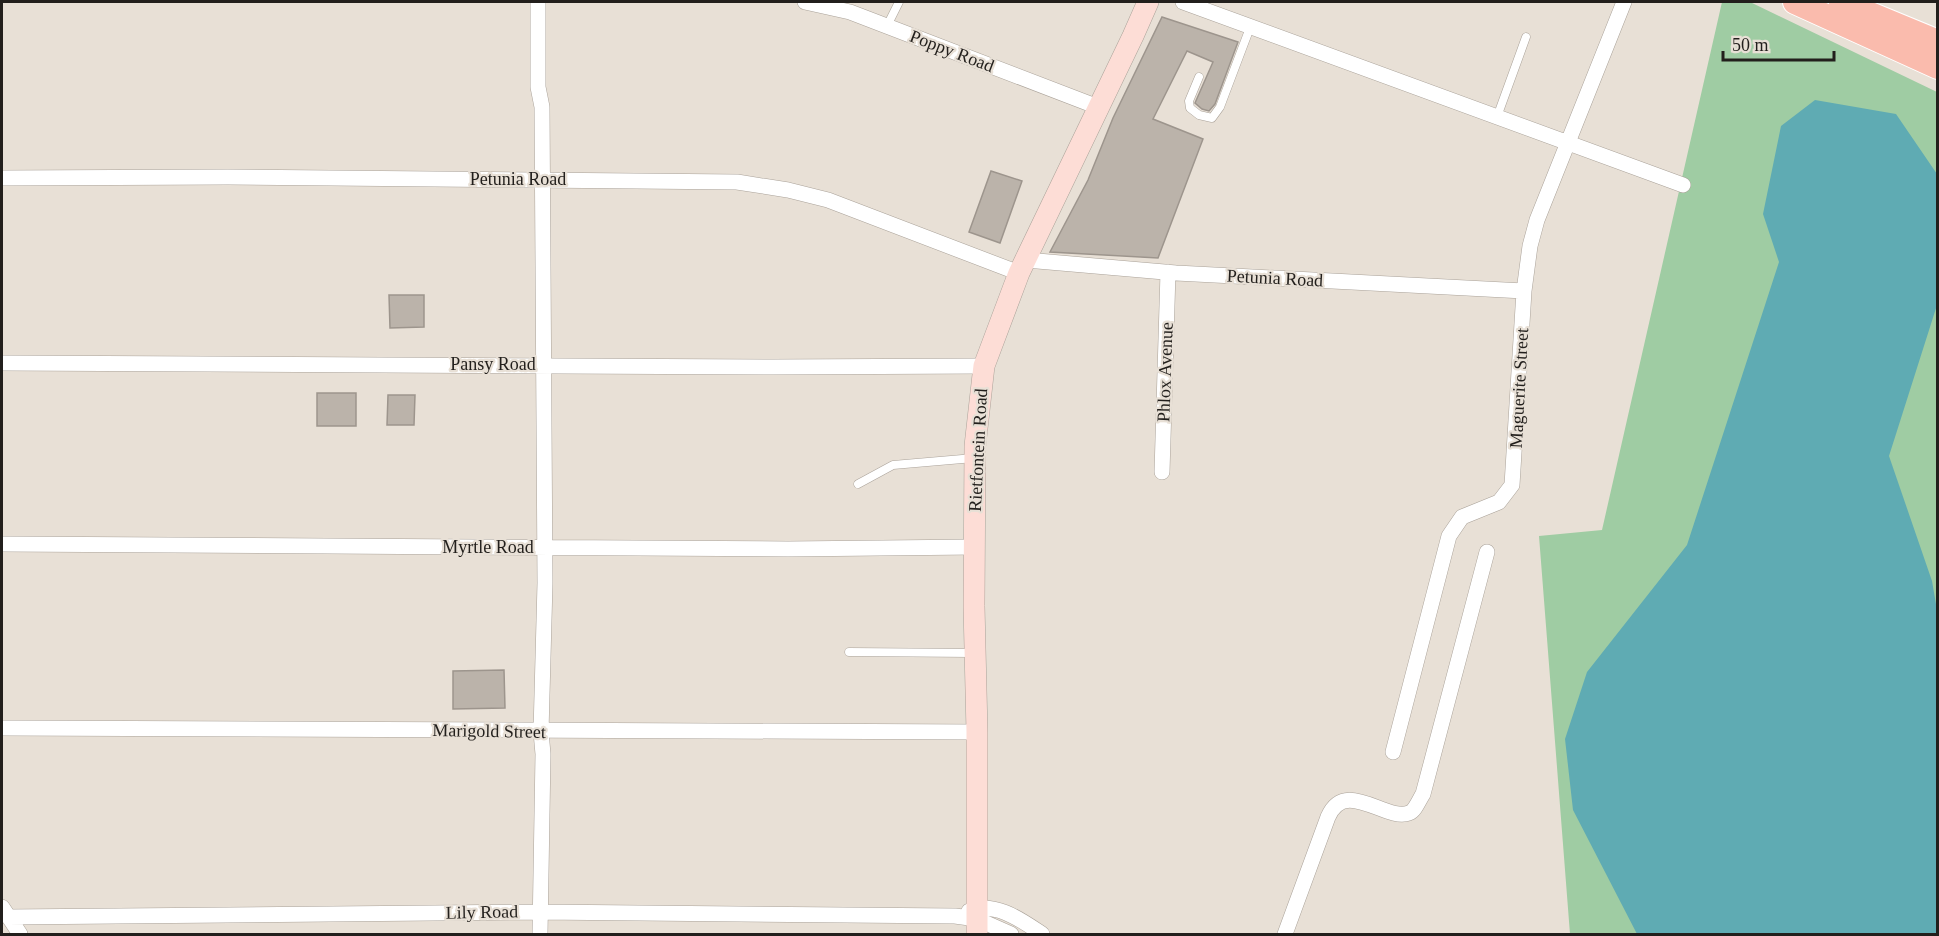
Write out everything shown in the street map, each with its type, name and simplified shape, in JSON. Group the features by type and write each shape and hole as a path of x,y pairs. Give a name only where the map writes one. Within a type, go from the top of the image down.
{"main road":[{"path":"1795,2 1938,67"},
{"path":"1840,2 1938,42"}],"street":[{"path":"538,2 538,87 542,107 544,365 540,934"},
{"path":"542,107 547,82 548,2"},
{"name":"Poppy Road","path":"805,2 828,5 888,26 1098,107"},
{"name":"Rietfontein Road","path":"977,920 975,458 984,366 1023,267 1148,2"},
{"path":"1183,2 1683,185"},
{"name":"Maguerite Street","path":"1393,752 1449,536 1462,517 1498,502 1512,485 1524,291 1530,246 1535,228 1624,2"},
{"name":"Petunia Road","path":"2,178 228,177 737,182 788,189 828,200 1023,267 1168,272 1524,291"},
{"name":"Phlox Avenue","path":"1162,472 1168,272"},
{"name":"Pansy Road","path":"2,363 984,366"},
{"name":"Myrtle Road","path":"2,544 788,549 975,547"},
{"path":"1285,934 1328,817 1336,803 1345,800 1395,813 1408,814 1412,812 1423,794 1487,552"},
{"name":"Marigold Street","path":"2,728 977,732"},
{"path":"1011,934 977,920 992,908 1005,912 1042,934"},
{"path":"5,912 20,934"},
{"name":"Lily Road","path":"5,912 540,912 955,916 977,920"}],"lane":[{"path":"888,26 899,2"},
{"path":"1199,77 1190,101 1190,108 1199,115 1212,118 1220,107 1251,25"},
{"path":"1497,117 1526,36"},
{"path":"858,484 893,465 975,458"},
{"path":"849,652 975,653"}],"green space":[{"path":"1722,2 1750,2 1937,92 1937,934 1570,934 1539,536 1602,530"}],"water":[{"path":"1815,100 1896,114 1937,174 1937,305 1889,456 1932,581 1937,610 1937,934 1637,934 1573,810 1565,739 1587,672 1687,545 1779,262 1763,214 1781,126"}],"building":[{"path":"1162,17 1238,42 1215,104 1209,111 1195,103 1213,62 1187,51 1153,119 1203,139 1158,258 1050,252 1088,180 1113,118"},
{"path":"991,171 1022,181 1000,243 969,232"},
{"path":"389,295 424,295 424,327 390,328"},
{"path":"317,393 356,393 356,426 317,426"},
{"path":"388,395 415,395 414,425 387,425"},
{"path":"504,670 505,708 453,709 453,671"}]}
